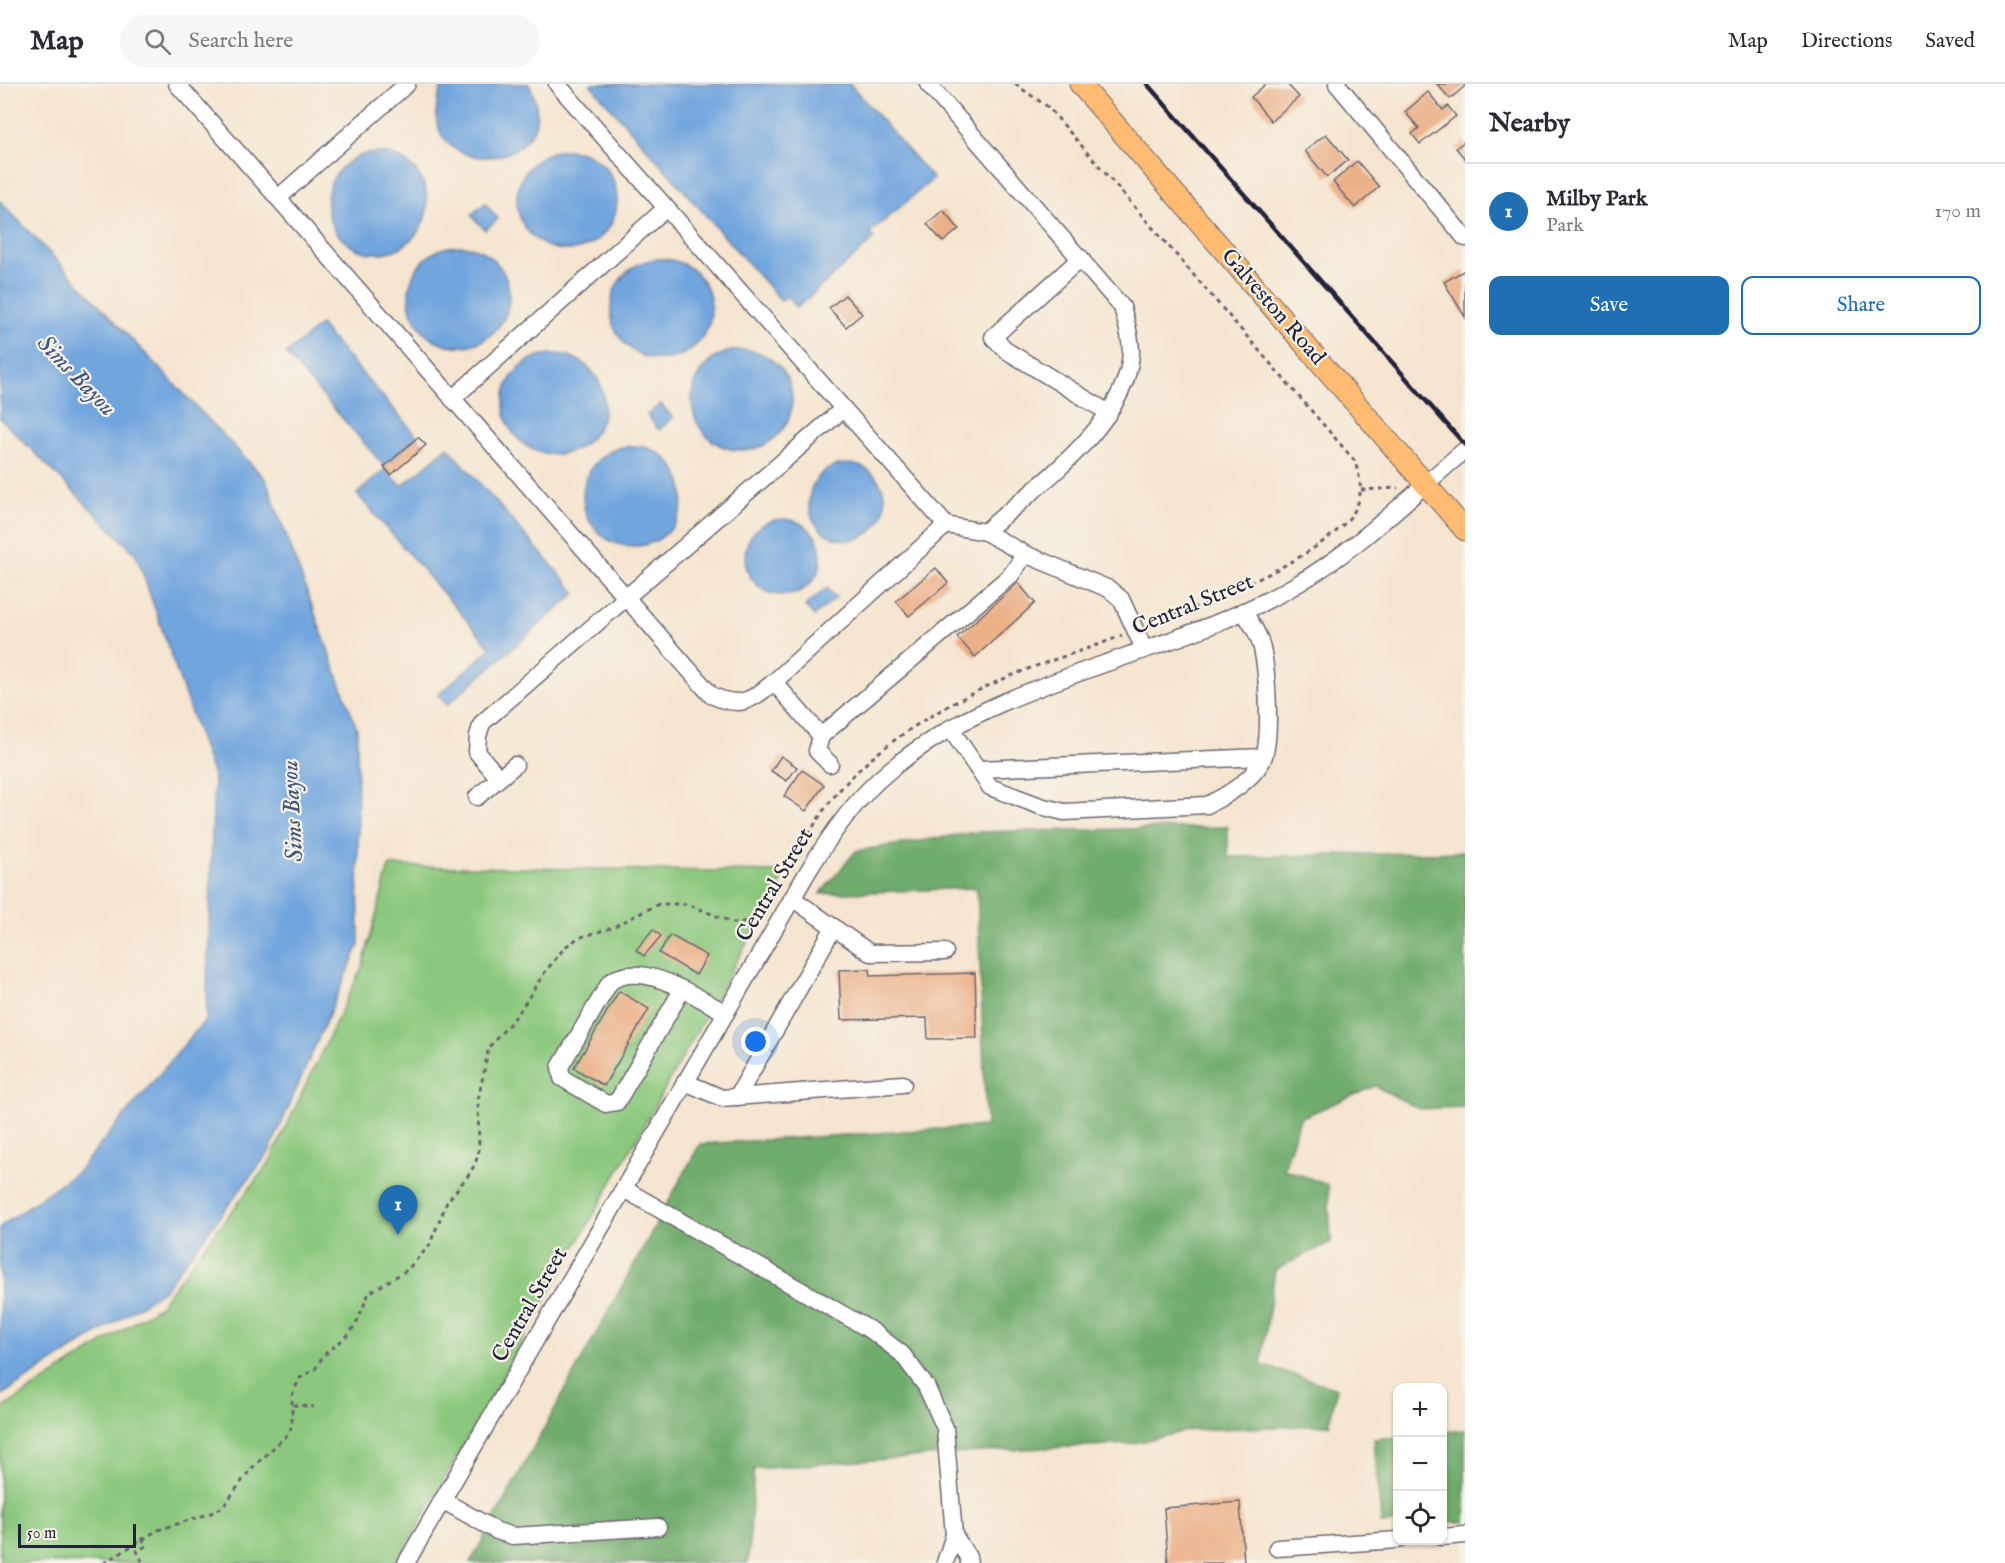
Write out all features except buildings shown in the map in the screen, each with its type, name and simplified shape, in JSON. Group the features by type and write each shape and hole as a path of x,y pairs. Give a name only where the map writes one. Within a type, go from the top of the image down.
{"main road":[{"name":"Galveston Road","path":"1080,84 1465,530"}],"street":[{"path":"177,84 711,695 726,702 739,704 753,698 774,682 946,525"},
{"path":"278,198 407,84"},
{"path":"557,84 946,525 985,532 1025,554 1108,590 1120,600 1144,649"},
{"path":"928,84 1122,307 1130,334 1131,352 1121,392 1096,433 985,532"},
{"path":"1345,87 1465,238"},
{"path":"452,399 666,208"},
{"path":"1081,258 993,337 1007,351 1108,413"},
{"path":"499,778 477,752 482,723 843,409"},
{"name":"Central Street","path":"406,1563 792,898 829,837 867,792 890,770 950,728 991,708 1243,611 1294,586 1338,557 1465,450"},
{"path":"830,764 817,751 821,736 1011,575 1025,554"},
{"path":"950,728 980,769 990,787 1040,806 1064,812 1076,812 1207,805 1225,797 1262,763 1268,744 1262,649 1257,633 1243,611"},
{"path":"774,682 821,736"},
{"path":"980,769 1263,757"},
{"path":"477,797 515,765"},
{"path":"792,898 875,954 945,952"},
{"path":"737,1097 834,927"},
{"path":"682,990 618,1102 606,1104 562,1078 560,1067 610,982 617,976 649,974 682,990 726,1013"},
{"path":"685,1082 722,1098 903,1084"},
{"path":"624,1189 872,1331 902,1354 926,1386 945,1428 954,1535 945,1563"},
{"path":"442,1500 497,1531 513,1536 658,1527"},
{"path":"954,1535 968,1557 969,1563"},
{"path":"1447,1537 1465,1535"},
{"path":"1277,1548 1393,1540"}],"path":[{"path":"803,850 814,825 854,776 912,728 988,686 1029,669 1101,646 1136,630 1202,606 1296,558 1343,525 1354,511 1361,490 1360,476 1354,460 1048,107 1015,84"},
{"path":"1361,490 1391,489 1426,483"},
{"path":"104,1563 142,1538 223,1507 250,1470 288,1434 292,1426 294,1386 300,1378 315,1369 324,1355 347,1336 356,1324 369,1293 407,1270 429,1246 447,1202 471,1172 476,1161 479,1150 478,1100 489,1047 518,1014 545,972 565,947 578,938 611,928 659,904 687,904 734,923 749,921 768,910"},
{"path":"293,1405 314,1407"},
{"path":"142,1538 146,1546 136,1551 142,1561"}],"green space":[{"path":"1228,827 1228,857 1465,852 1465,1107 1419,1109 1375,1086 1300,1118 1284,1169 1328,1185 1331,1242 1275,1270 1261,1365 1337,1388 1329,1425 1191,1430 1130,1444 1007,1450 754,1469 748,1563 470,1563 700,1144 986,1126 977,888 820,894 856,851 976,832"},
{"path":"389,866 787,872 397,1563 0,1563 0,1410 158,1307 269,1163 363,965"},
{"path":"1465,1430 1465,1522 1447,1522 1447,1432"},
{"path":"1393,1437 1393,1523 1381,1524 1374,1439"}],"water":[{"path":"443,84 529,84 537,115 529,138 510,152 487,157 464,153 445,140 436,117"},
{"path":"590,84 850,84 933,179 870,233 874,239 797,308 787,296 781,301"},
{"path":"567,150 586,154 602,165 613,181 617,200 613,219 602,235 586,246 567,250 548,246 532,235 521,219 517,200 521,181 532,165 548,154"},
{"path":"377,153 396,157 412,168 423,184 427,203 423,222 412,238 396,249 377,253 358,249 342,238 331,222 327,203 331,184 342,168 358,157"},
{"name":"Sims Bayou","path":"0,201 266,480 357,729 359,945 269,1152 163,1291 0,1396 0,1227 78,1171 206,1019 214,779 136,554 0,418"},
{"path":"485,203 498,219 485,230 471,215"},
{"path":"459,246 478,250 494,261 505,277 509,296 505,315 494,331 478,342 459,346 440,342 424,331 413,315 409,296 413,277 424,261 440,250"},
{"path":"661,259 680,263 696,274 707,290 711,309 707,328 696,344 680,355 661,359 642,355 626,344 615,328 611,309 615,290 626,274 642,263"},
{"path":"320,325 418,437 385,467 286,354"},
{"path":"742,350 761,354 777,365 788,381 792,400 788,419 777,435 761,446 742,450 723,446 707,435 696,419 692,400 696,381 707,365 723,354"},
{"path":"554,354 573,358 589,369 600,385 604,404 600,423 589,439 573,450 554,454 535,450 519,439 508,423 504,404 508,385 519,369 535,358"},
{"path":"661,404 673,418 659,430 647,415"},
{"path":"633,446 652,450 668,461 679,477 683,496 679,515 668,531 652,542 633,546 614,542 598,531 587,515 583,496 587,477 598,461 614,450"},
{"path":"448,447 576,593 447,705 438,695 491,648 357,494 385,469 402,486"},
{"path":"847,464 861,467 874,475 882,488 885,502 882,516 874,529 861,537 847,540 833,537 820,529 812,516 809,502 812,488 820,475 833,467"},
{"path":"783,519 797,522 810,530 818,543 821,557 818,571 810,584 797,592 783,595 769,592 756,584 748,571 745,557 748,543 756,530 769,522"},
{"path":"827,588 836,598 814,616 805,606"}],"railway":[{"path":"1147,84 1465,445"}],"place":[{"name":"Milby Park","path":"398,1235"}]}
